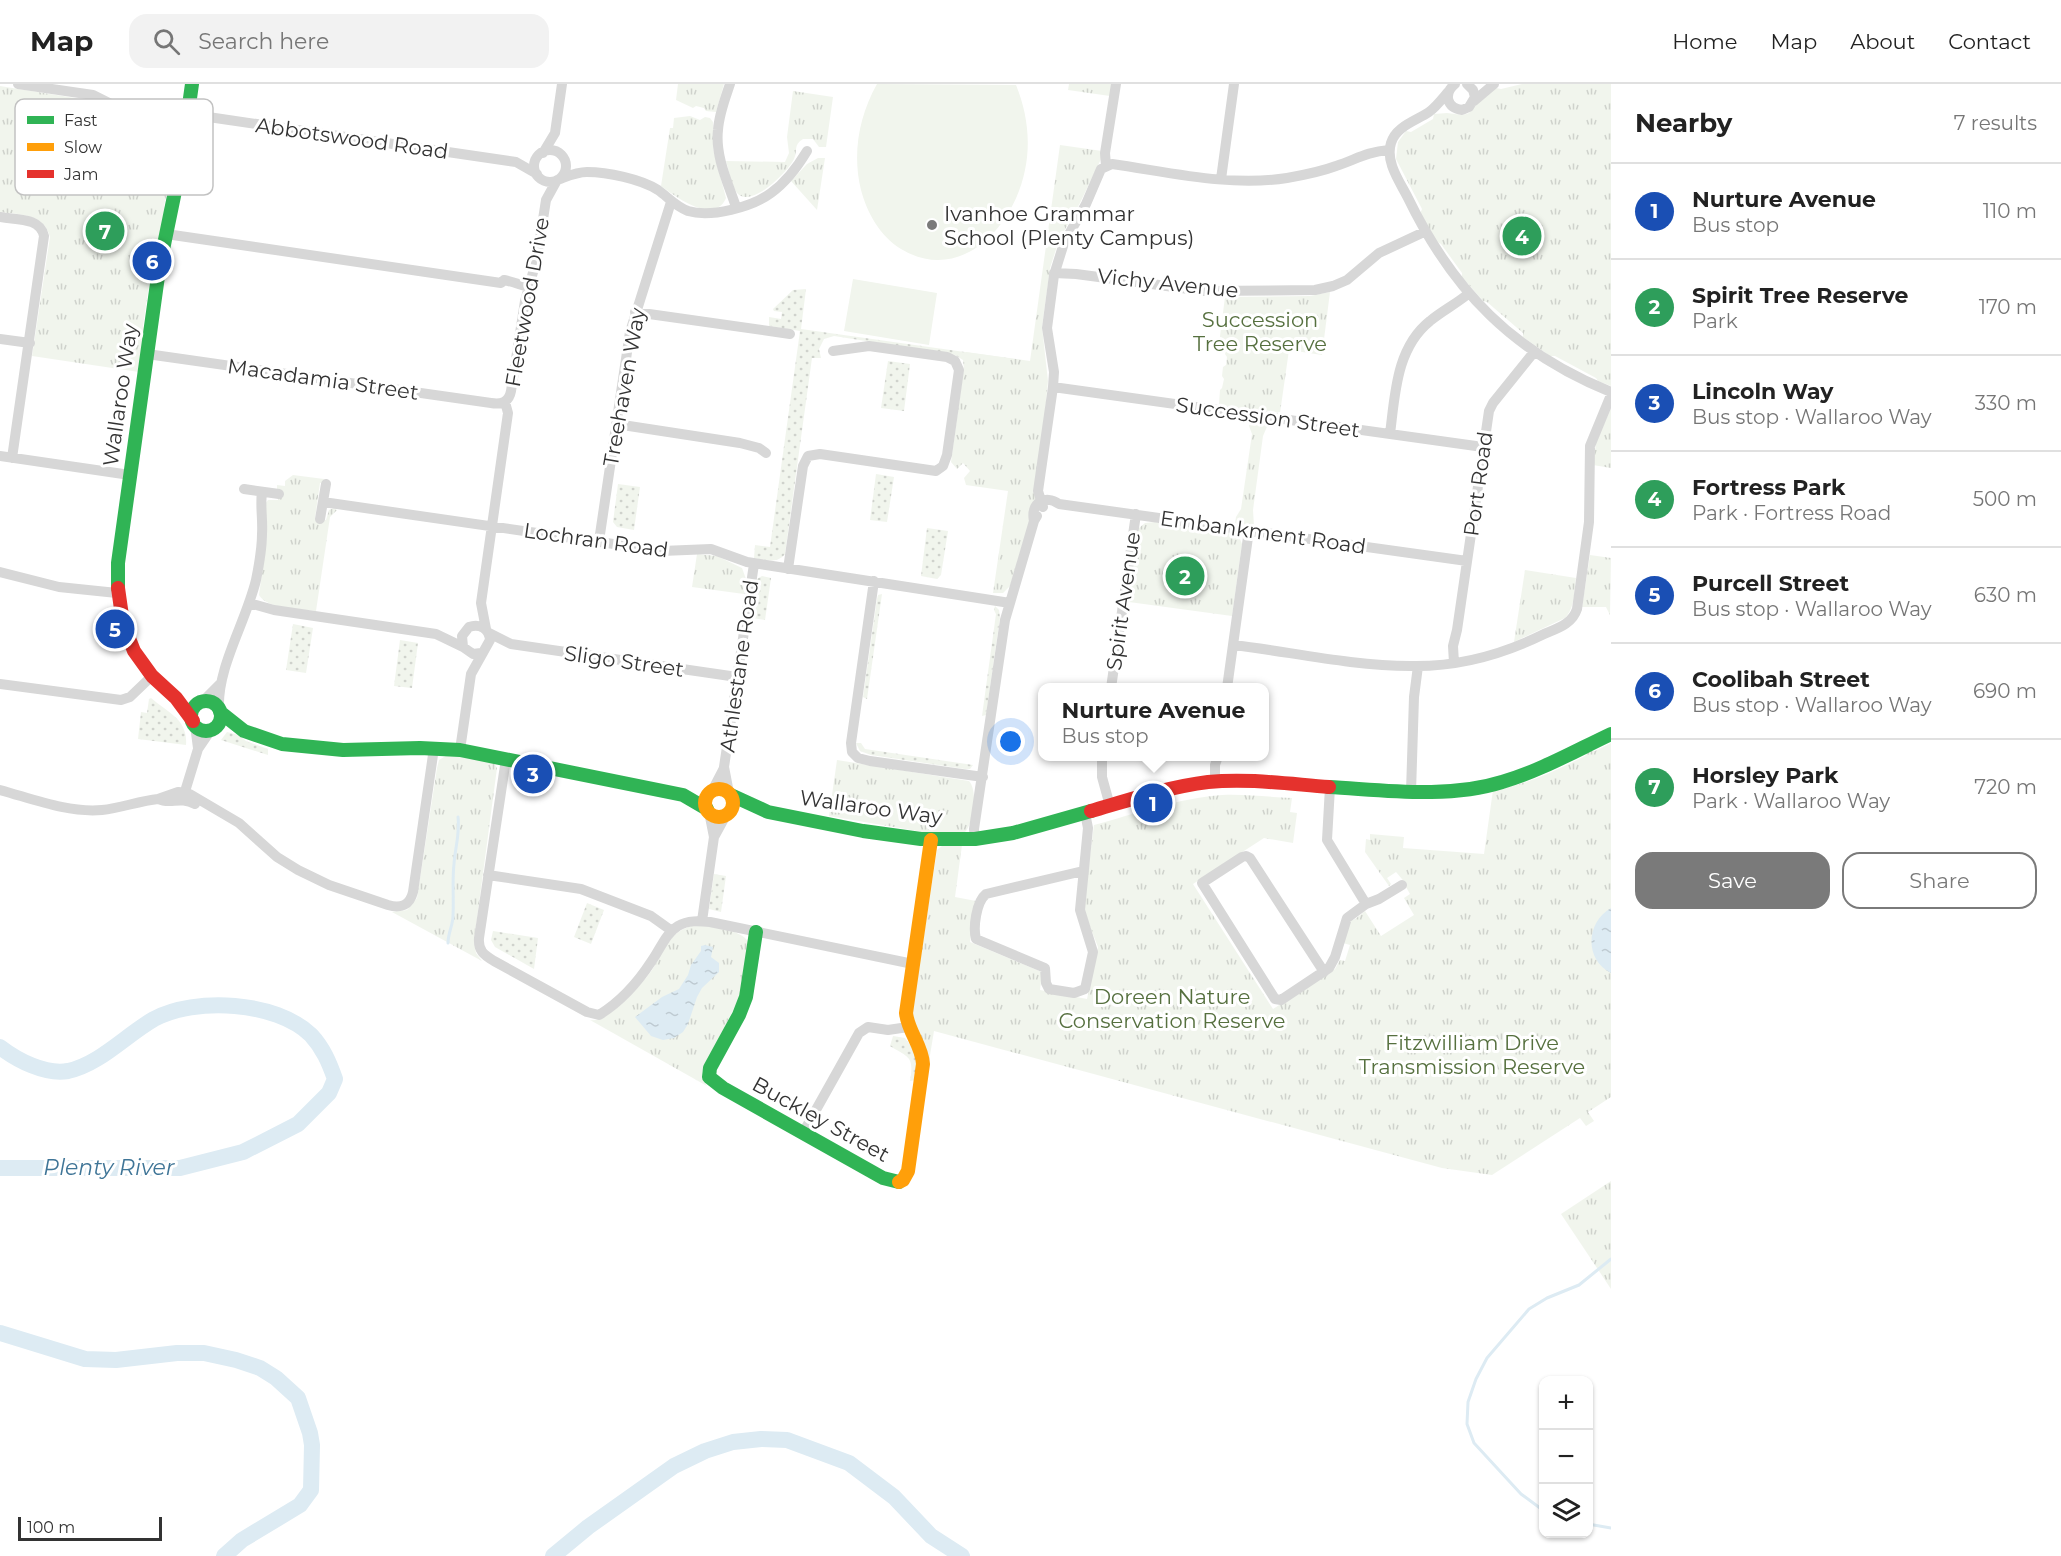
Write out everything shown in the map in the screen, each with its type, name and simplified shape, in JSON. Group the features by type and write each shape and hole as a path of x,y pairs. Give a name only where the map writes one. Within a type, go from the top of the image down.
{"street":[{"path":"18,84 93,95 101,99"},
{"name":"Wallaroo Way","path":"190,99 192,84"},
{"path":"562,84 555,133 535,165 538,176 548,182 587,172"},
{"path":"730,84 720,117 717,143 736,207"},
{"path":"1109,165 1107,145 1116,84"},
{"path":"1221,179 1234,84"},
{"path":"1467,84 1481,84"},
{"path":"1467,84 1473,90 1474,101"},
{"path":"1429,112 1455,108 1466,109 1494,84"},
{"path":"1450,87 1448,100 1455,108"},
{"path":"1234,645 1372,664 1414,666 1458,662 1490,655 1519,646 1563,625 1574,617 1589,522 1590,446 1611,394 1534,352 1498,323 1468,294 1424,232 1394,170 1389,150 1395,134 1429,112 1450,87"},
{"name":"Abbotswood Road","path":"213,118 516,162 538,176"},
{"path":"555,133 566,170 559,179"},
{"path":"977,838 977,822 1003,630 1034,520 1034,507 1044,504 1038,491 1053,387 1054,372 1047,328 1055,270 1067,236 1083,210 1101,169 1109,165 1221,179 1257,181 1299,176 1337,166 1368,153 1389,150"},
{"path":"542,154 552,151 587,172 639,182 657,190 685,210 704,214 718,213 763,198 775,190 807,151"},
{"name":"Abbotswood Road","path":"516,162 542,154"},
{"name":"Fleetwood Drive","path":"538,176 546,200"},
{"name":"Fleetwood Drive","path":"487,631 481,603 508,413 503,403 509,398 511,391 524,286 537,258 546,200 559,179"},
{"name":"Wallaroo Way","path":"174,195 147,354 118,563 117,593 128,637 141,662 152,676 174,696 194,723"},
{"name":"Treehaven Way","path":"599,541 629,338 635,312 671,202"},
{"path":"0,217 35,223 44,233 12,458"},
{"name":"Vichy Avenue","path":"1055,270 1068,269 1076,274 1204,291 1315,290 1347,280 1378,253 1424,232"},
{"path":"166,234 501,283 504,280 524,286"},
{"path":"1390,434 1400,369 1407,349 1430,321 1468,294"},
{"path":"635,312 790,334"},
{"path":"0,339 30,343"},
{"path":"788,569 803,466 808,456 820,454 939,470 947,455 959,370 956,361 947,357 869,346 833,351"},
{"name":"Port Road","path":"1458,662 1457,630 1491,406 1534,352"},
{"name":"Macadamia Street","path":"147,354 503,403"},
{"name":"Succession Street","path":"1053,387 1483,447"},
{"path":"616,424 740,442 759,448 766,453"},
{"path":"0,456 130,475"},
{"path":"320,519 326,484"},
{"path":"244,489 279,494"},
{"path":"183,796 198,749 220,722 220,684 256,579 262,540 260,506 262,492"},
{"name":"Lochran Road","path":"323,502 669,551 711,549 754,564 1010,603"},
{"name":"Embankment Road","path":"1044,504 1136,514 1467,561"},
{"name":"Spirit Avenue","path":"1112,683 1136,514"},
{"path":"1228,683 1249,530"},
{"name":"Athlestane Road","path":"711,791 724,767 754,564"},
{"path":"0,573 59,587 117,593"},
{"path":"874,581 851,743 852,752 858,758 983,777"},
{"path":"249,603 274,610 436,634 473,654 483,652"},
{"name":"Fleetwood Drive","path":"467,628 481,603"},
{"path":"436,634 477,625 487,631 489,644 471,674 460,750"},
{"path":"467,628 462,636 471,674"},
{"name":"Sligo Street","path":"487,631 511,644 737,677"},
{"name":"Sligo Street","path":"483,652 511,644"},
{"path":"1411,792 1414,666"},
{"path":"0,684 121,700 130,697 152,676"},
{"path":"198,749 192,713 220,684"},
{"name":"Wallaroo Way","path":"174,696 201,702"},
{"path":"201,702 212,703 244,731 272,742 310,748 358,751 434,748 460,750 682,795 717,816 726,814"},
{"path":"194,723 202,730 244,731"},
{"name":"Wallaroo Way","path":"726,814 744,810 760,810 884,835 932,840 977,838 1013,833 1178,788 1218,781 1448,792 1500,783 1542,768 1611,734"},
{"path":"0,790 58,806 83,810 103,810 158,800 164,802 183,796 201,807 209,807 239,823 278,857 307,876 378,902 400,907 408,903 413,892 434,748"},
{"path":"506,759 479,938 481,952 591,1014 602,1013 627,992 672,930 684,923 702,921 913,964"},
{"path":"1102,761 1102,777 1110,806"},
{"path":"1217,761 1215,765 1218,781"},
{"name":"Athlestane Road","path":"724,767 730,794"},
{"path":"1330,787 1327,840 1366,904"},
{"path":"682,795 721,789 730,794 732,807 714,837 702,921"},
{"path":"711,791 706,800 714,837"},
{"name":"Wallaroo Way","path":"730,794 760,810"},
{"path":"1083,871 986,894 979,904 976,939 983,944 1045,968 1046,983 1049,988 1074,993 1082,992 1086,986 1093,952 1080,910 1088,828 1086,813"},
{"name":"Buckley Street","path":"756,932 747,996 711,1065 709,1074 716,1084 888,1180 899,1183 904,1180 909,1164 924,1064 922,1052 908,1028 907,1007 932,840"},
{"path":"1324,972 1250,858 1242,857 1202,883 1275,999 1281,1000 1324,972 1333,963 1347,918 1366,904 1402,885"},
{"path":"488,875 580,889 651,916 672,930"},
{"path":"802,1133 859,1033 868,1027 888,1030 908,1028"}],"green space":[{"path":"678,84 724,84 716,112 706,111 696,106 693,108 676,100"},
{"path":"877,84 1016,85 1023,106 1028,137 1027,159 1019,191 997,229 981,244 964,255 944,260 923,258 901,249 887,238 871,215 858,176 857,149 866,109"},
{"path":"1069,84 1111,84 1110,96 1068,90"},
{"path":"1522,84 1611,84 1611,386 1555,356 1550,356 1523,337 1523,333 1483,301 1462,277 1462,273 1441,244 1437,242 1420,214 1422,209 1396,159 1398,142 1406,131 1411,132 1433,119 1434,114 1463,115 1469,113 1481,98 1496,88"},
{"path":"0,86 81,99 15,99 15,195 166,195 164,206 166,211 157,253 153,258 139,372 32,356 50,237 47,229 37,219 0,212"},
{"path":"793,91 833,97 826,147 819,147 813,139 803,139 796,148 790,165 777,180 760,193 743,197 735,190 726,161 785,162 789,153 787,137"},
{"path":"690,116 700,120 705,117 710,118 713,122 713,149 726,198 720,206 713,209 694,206 661,186 670,128 673,128 674,118"},
{"path":"1060,145 1102,151 1101,159 1059,240 1050,268 1042,327 1048,381 1037,497 1010,586 1003,593 993,593 1008,491 966,485 964,478 970,471 963,463 957,469 951,462 966,352 1030,361"},
{"path":"818,158 825,158 817,210 791,181 807,164"},
{"path":"853,279 937,293 929,345 844,331"},
{"path":"806,289 801,329 1022,360 964,369 963,360 955,355 834,336 824,339 819,349 821,358 812,358 785,554 775,560 762,560 754,558 755,545 770,547 800,331 769,326 769,317 781,319 782,312 773,309 793,290"},
{"name":"Succession Tree Reserve","path":"1330,292 1322,355 1289,350 1280,413 1219,405 1228,346 1226,343 1219,344 1225,297 1310,296"},
{"path":"888,361 910,364 904,411 881,408"},
{"path":"1611,408 1611,468 1593,465 1596,443"},
{"path":"1250,420 1269,422 1263,436 1253,510 1254,526 1235,523 1241,509 1252,434 1249,426"},
{"path":"876,474 894,477 887,522 870,520"},
{"path":"293,475 324,479 323,483 320,483 315,518 326,520 329,510 334,508 337,510 330,517 316,611 276,606 263,600 259,595 267,536 265,504 268,500 278,500 280,490 277,489 277,485 285,486 285,481"},
{"path":"618,484 640,487 634,530 617,527 613,522"},
{"path":"1155,522 1231,533 1240,539 1242,544 1232,616 1129,602 1139,528 1145,523"},
{"path":"927,528 948,531 941,575 937,579 921,576"},
{"path":"697,554 717,556 742,568 746,579 744,594 692,587"},
{"path":"1590,555 1611,558 1610,615 1606,607 1582,607"},
{"path":"1525,570 1576,578 1574,599 1565,618 1514,642"},
{"path":"762,576 771,578 765,620 751,618 757,579"},
{"path":"882,594 867,699 863,697 877,599 878,595"},
{"path":"995,606 999,610 1000,618 986,715 982,716 996,614"},
{"path":"293,624 313,628 306,673 286,670"},
{"path":"400,640 418,643 412,688 394,686"},
{"path":"151,698 176,717 184,729 186,745 138,739 141,712 147,713"},
{"path":"227,732 239,735 246,741 268,749 268,755 221,740"},
{"path":"856,743 861,743 865,749 973,765 970,769 965,769 871,755 860,751"},
{"path":"1611,743 1611,1097 1588,1112 1594,1121 1586,1126 1580,1118 1492,1175 1442,1168 934,1031 929,1061 911,1019 937,850 942,846 962,845 955,897 976,901 970,942 1042,972 1040,990 1087,999 1098,947 1083,909 1094,825 1190,799 1222,795 1292,798 1290,812 1297,813 1293,843 1264,838 1193,884 1273,1009 1335,969 1340,960 1345,961 1350,945 1343,943 1352,919 1354,920 1365,911 1381,936 1414,915 1404,898 1410,894 1407,885 1396,872 1387,878 1391,884 1389,886 1365,852 1366,839 1370,840 1370,834 1404,837 1403,848 1484,854 1493,790 1518,785 1540,777 1585,756 1589,751 1595,751"},
{"path":"449,754 494,763 497,768 474,941 476,953 482,961 392,912 407,910 417,898 437,768 439,760"},
{"path":"837,760 969,781 972,785 974,799 967,829 964,833 941,835 829,816"},
{"path":"714,874 726,876 721,912 709,909"},
{"path":"587,903 604,910 591,944 574,937"},
{"path":"692,926 714,927 731,931 739,934 748,942 742,992 702,1072 707,1086 590,1020 606,1016 624,1002 652,970 672,938 681,930"},
{"path":"493,931 538,938 534,969 495,947 491,940"},
{"path":"893,1036 905,1038 917,1054 916,1080 910,1081 911,1063 909,1059 890,1046"},
{"path":"1611,1181 1611,1289 1561,1214"}],"water":[{"path":"1611,908 1611,973 1596,959 1592,941 1597,922"},
{"path":"701,946 713,947 711,957 719,963 719,972 702,988 683,1032 674,1038 663,1040 651,1036 635,1017 662,997 679,989 701,951"}],"waterway":[{"path":"448,943 453,919 453,870 458,817"},
{"name":"Plenty River","path":"0,1047 41,1069 68,1071 102,1056 154,1019 171,1012 212,1005 235,1006 257,1009 296,1024 311,1035 319,1045 335,1079 329,1093 298,1124 243,1152 180,1168 0,1168"},
{"path":"1539,1507 1521,1494 1474,1443 1467,1424 1468,1402 1487,1358 1529,1309 1547,1298 1579,1285 1611,1259"},
{"name":"Plenty River","path":"0,1333 85,1359 116,1360 177,1353 204,1353 260,1368 276,1378 298,1398 312,1445 311,1490 300,1505 242,1540 224,1556"},
{"name":"Plenty River","path":"553,1556 588,1527 674,1466 705,1451 733,1442 761,1439 787,1440 849,1463 894,1497 931,1536 962,1556"},
{"path":"1593,1525 1611,1528"}],"traffic: fast":[{"path":"190,99 192,84"},
{"path":"118,588 118,563 159,269 174,195"},
{"path":"206,701 216,706 221,716 216,726 206,731 196,726 191,716 196,706 206,701"},
{"path":"220,712 244,731 282,744 343,750 420,748 460,750 683,795 707,809"},
{"path":"1329,787 1416,792 1481,787 1530,772 1611,734"},
{"path":"731,795 768,812 863,831 921,839 975,839 1013,833 1091,811"},
{"path":"756,932 746,997 739,1015 710,1068 709,1077 723,1088 883,1178 899,1182"}],"traffic: slow":[{"path":"719,789 729,793 733,803 729,813 719,817 709,813 705,803 709,793 719,789"},
{"path":"899,1182 903,1180 908,1171 923,1064 906,1013 931,840"}],"traffic: jam":[{"path":"118,588 123,623 134,651 152,676 176,698 193,721"},
{"path":"1091,811 1163,790 1208,782 1253,781 1329,787"}],"place":[{"name":"Ivanhoe Grammar School (Plenty Campus)","path":"932,225"},
{"name":"Horsley Park","path":"105,231"},
{"name":"Fortress Park","path":"1522,236"},
{"name":"Coolibah Street","path":"152,261"},
{"name":"Spirit Tree Reserve","path":"1185,576"},
{"name":"Purcell Street","path":"115,629"},
{"name":"Lincoln Way","path":"533,774"},
{"name":"Nurture Avenue","path":"1153,803"}],"park label":[{"name":"Doreen Nature Conservation Reserve","path":"1172,1008"},
{"name":"Fitzwilliam Drive Transmission Reserve","path":"1472,1054"}]}
